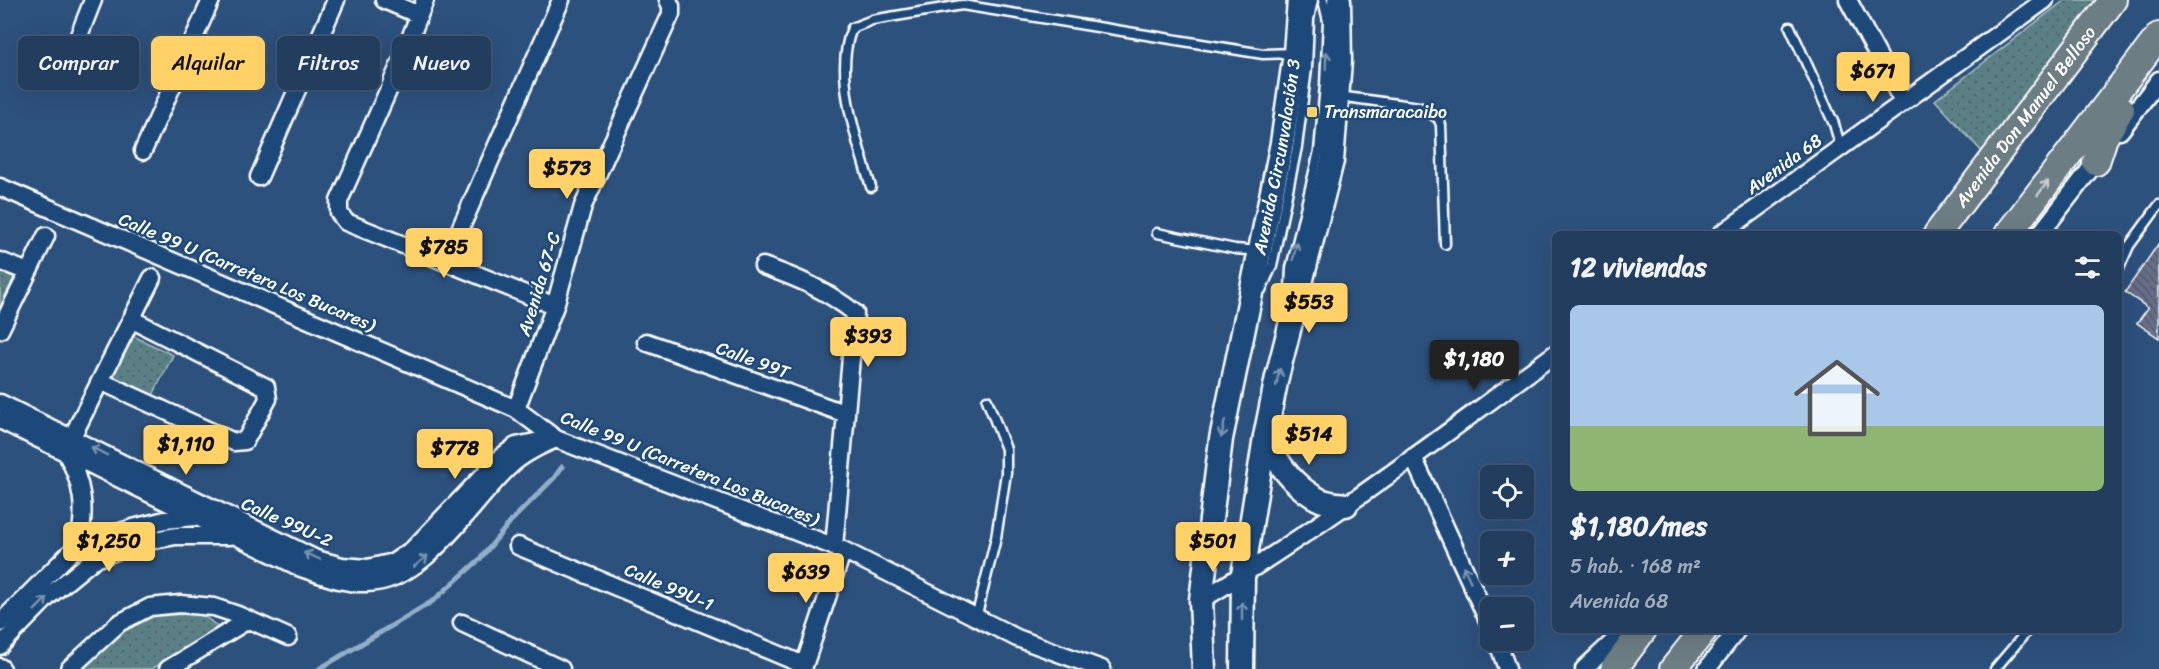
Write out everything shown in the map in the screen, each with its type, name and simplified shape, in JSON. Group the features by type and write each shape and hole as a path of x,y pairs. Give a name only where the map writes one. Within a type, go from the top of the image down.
{"main road":[{"name":"Avenida Circunvalación 3","path":"1204,669 1201,600 1221,439 1282,143 1295,53 1299,0"},
{"path":"1242,669 1243,575 1265,437 1289,330 1332,161 1340,61 1339,0"},
{"name":"Avenida Don Manuel Belloso","path":"1939,231 2113,0"},
{"path":"2096,162 2104,138 2132,91 2152,45"},
{"path":"2010,231 2152,45"},
{"path":"1265,437 1275,458 1292,479 1318,500 1346,505"},
{"path":"1673,669 1702,633"},
{"path":"1614,669 1630,634"}],"street":[{"path":"79,36 93,0"},
{"path":"142,151 211,0"},
{"path":"259,177 336,0"},
{"path":"384,0 422,7 400,64 339,201 339,213 346,222 555,306"},
{"path":"446,261 561,0"},
{"path":"1848,0 1903,102"},
{"name":"Avenida 68","path":"1725,231 2045,0"},
{"name":"Avenida 67-C","path":"516,409 555,306 583,206 671,14 670,3"},
{"path":"2042,231 2159,80"},
{"name":"Calle 99 U (Carretera Los Bucares)","path":"0,187 516,409 556,439 838,548 1017,638 1102,669"},
{"path":"1926,231 1956,209"},
{"path":"0,330 46,236"},
{"path":"0,261 28,272"},
{"path":"762,266 811,283 838,299 855,313 838,548 803,667"},
{"path":"78,545 83,526 83,496 68,444 152,278"},
{"path":"100,381 234,442 245,441 268,399 266,387 131,319"},
{"name":"Calle 99T","path":"646,342 846,414"},
{"path":"1201,600 1243,575 1346,505 1552,356"},
{"name":"Calle 99U-2","path":"0,403 196,517 301,568 338,580 368,576"},
{"name":"Calle 99U-2","path":"0,420 68,444 316,559 368,576"},
{"path":"368,576 413,549 501,457 516,446 556,439"},
{"path":"1413,457 1480,603"},
{"path":"0,622 78,545 165,520 196,517 232,519"},
{"path":"0,646 50,596 93,560 137,543 176,536 236,537"},
{"name":"Calle 99U-1","path":"518,546 803,667"},
{"path":"69,669 119,623 150,607 180,603 214,607 288,637"},
{"path":"168,669 248,620"},
{"path":"462,623 561,669"},
{"path":"1707,669 1735,633"},
{"path":"1584,669 1630,634"},
{"path":"1503,655 1516,669"}],"lane":[{"path":"1244,329 1272,266 1297,147 1307,68 1309,19 1313,0"},
{"path":"1289,330 1291,268 1319,151 1328,21 1323,0"},
{"path":"871,187 844,86 849,35 852,28 872,20 962,5 1263,54 1295,53"},
{"path":"1790,27 1834,124 1840,148"},
{"path":"1337,96 1419,107 1438,118 1441,125 1445,244"},
{"path":"2122,262 2129,246 2159,205"},
{"path":"1157,233 1235,249 1260,251"},
{"path":"976,618 996,537 1006,473 1006,448 987,400"},
{"path":"1995,669 2025,633"}],"green space":[{"path":"2065,0 2103,0 1985,155 1935,100"},
{"path":"0,272 14,277 0,307"},
{"path":"129,334 173,355 152,397 108,376"},
{"path":"202,614 219,628 152,669 80,669 122,631 156,615"}],"building":[{"path":"2159,243 2159,338 2137,323 2148,308 2125,292"}],"waterway":[{"path":"319,669 433,601 480,559 511,521 562,467"}],"place":[{"name":"Transmaracaibo","path":"1312,112"}]}
